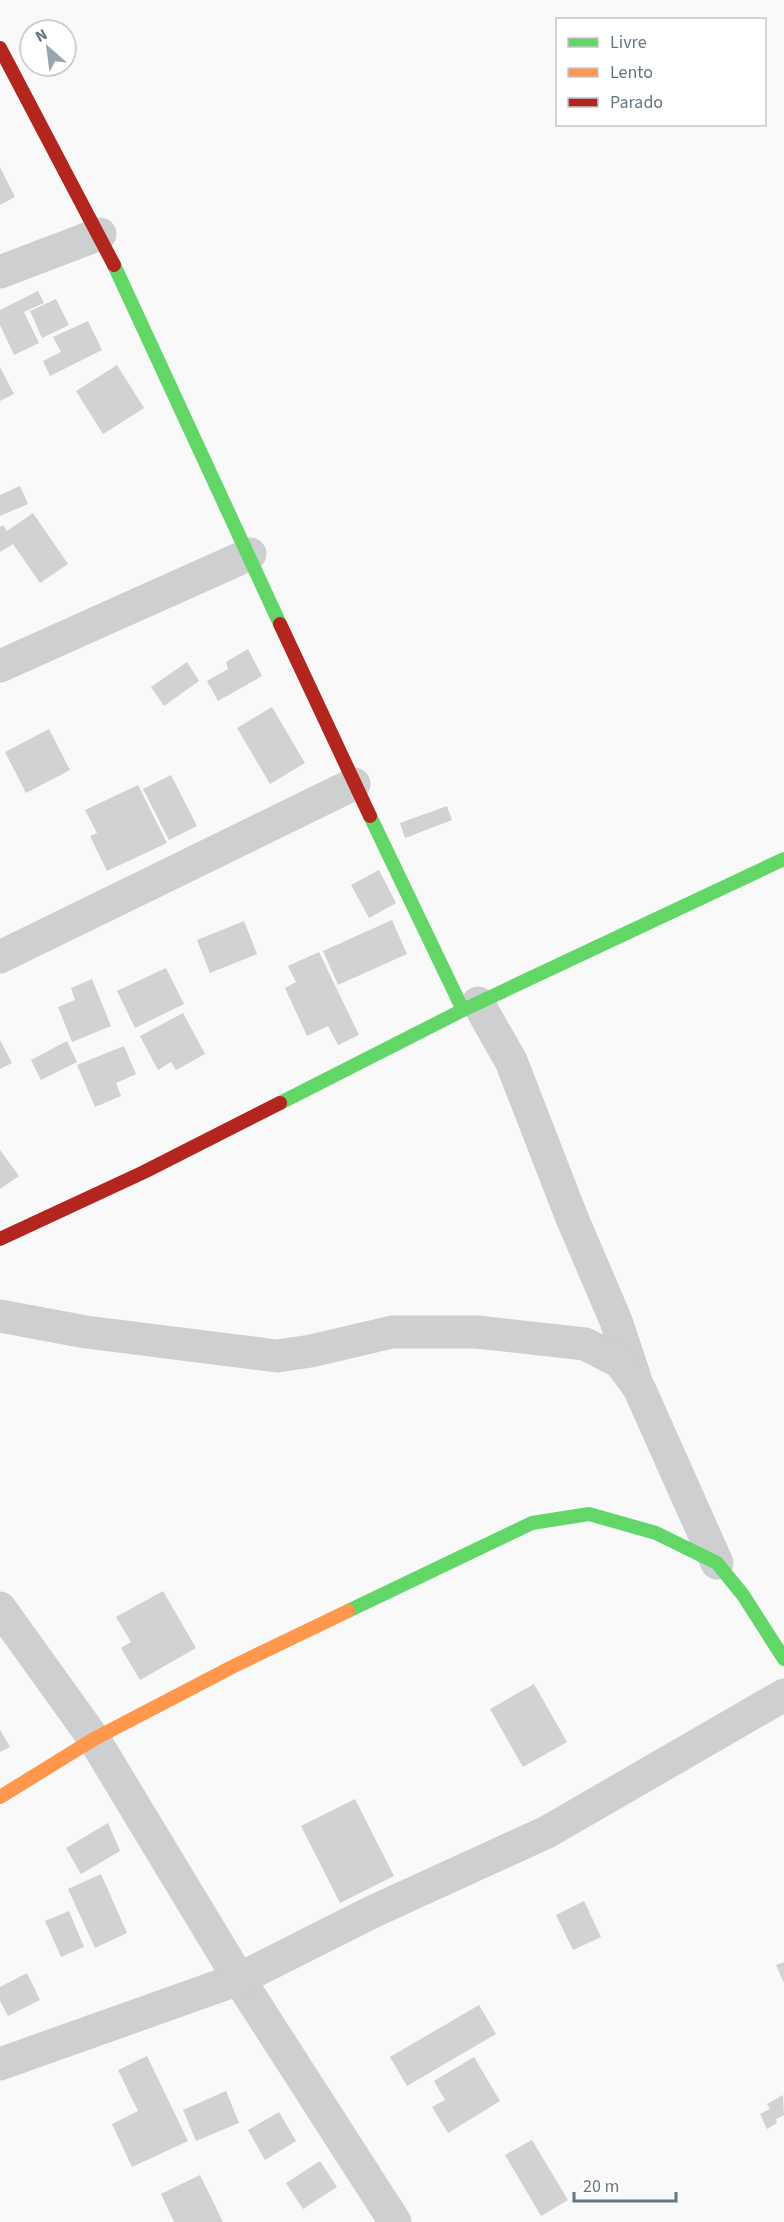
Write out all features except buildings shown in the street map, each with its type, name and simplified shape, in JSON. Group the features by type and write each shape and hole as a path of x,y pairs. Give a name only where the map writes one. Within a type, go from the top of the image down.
{"street":[{"path":"0,48 100,234 250,554 354,784 470,1006 511,1061 572,1218 616,1321 639,1388 717,1563 743,1595 784,1659"},
{"path":"0,272 100,234"},
{"path":"0,666 250,554"},
{"path":"0,957 354,784"},
{"path":"0,1239 144,1172 470,1006 784,859"},
{"path":"0,1316 86,1332 277,1356 311,1351 392,1332 477,1332 543,1337 585,1344 620,1362 639,1388"},
{"path":"0,1797 94,1739 234,1666 532,1523 589,1514 656,1533 717,1563"},
{"path":"0,1608 94,1739 239,1979 395,2222"},
{"path":"0,2064 239,1979 372,1912 547,1832 784,1695"}],"traffic: fast":[{"path":"114,265 280,624"},
{"path":"370,816 463,1010"},
{"path":"280,1103 463,1010 784,859"},
{"path":"348,1611 532,1523 589,1514 656,1533 717,1563 743,1595 784,1659"}],"traffic: slow":[{"path":"0,1797 94,1739 234,1666 348,1611"}],"traffic: jam":[{"path":"0,48 114,265"},
{"path":"280,624 370,816"},
{"path":"0,1239 144,1172 280,1103"}]}
